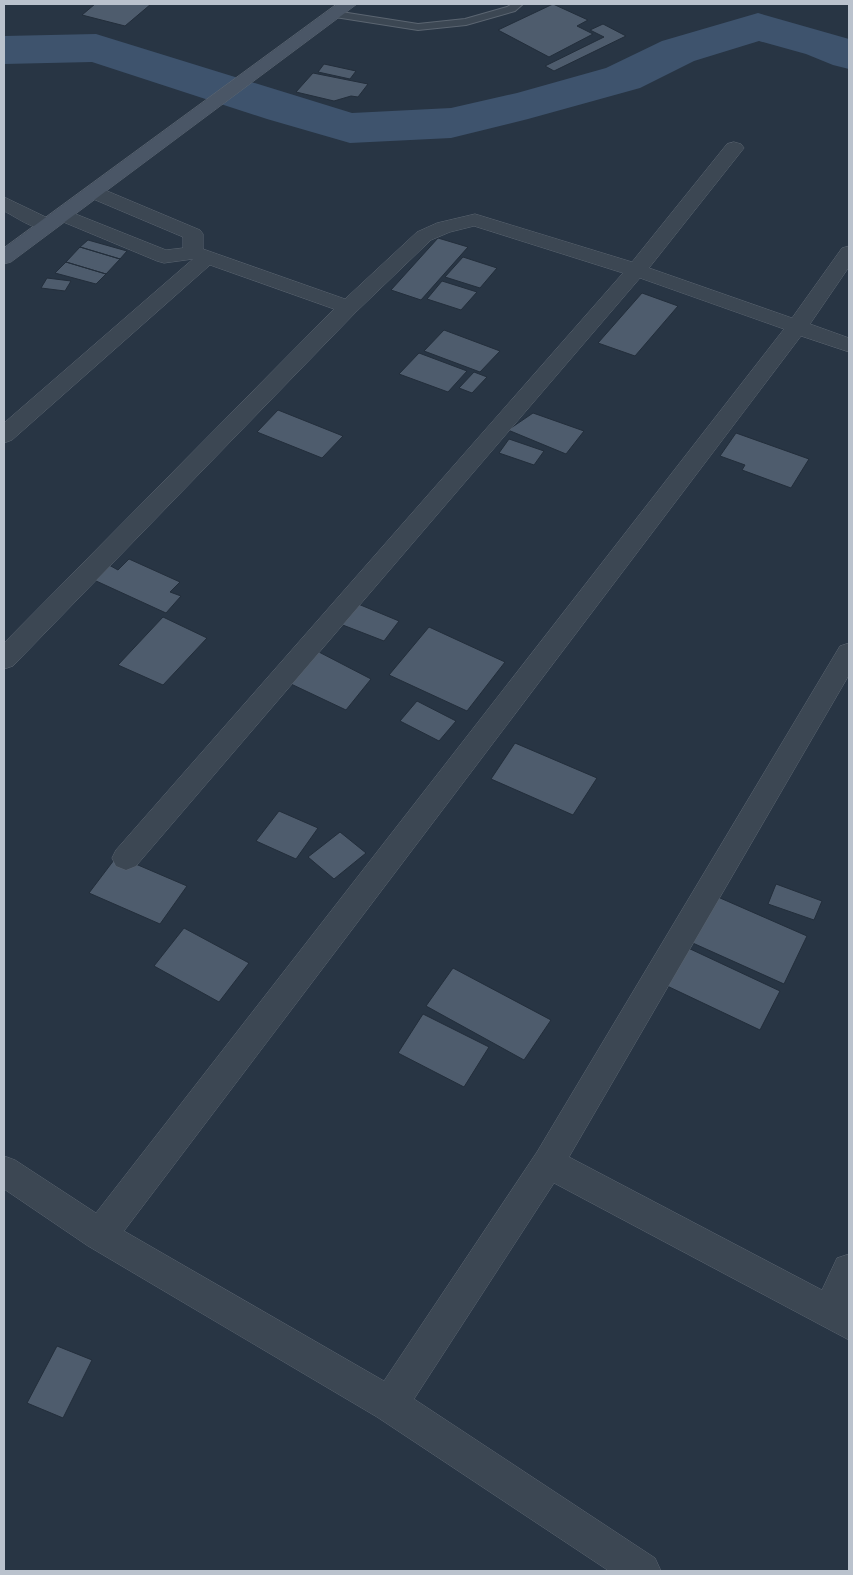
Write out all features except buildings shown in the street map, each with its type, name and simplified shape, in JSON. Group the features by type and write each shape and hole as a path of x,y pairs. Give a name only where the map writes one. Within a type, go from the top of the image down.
{"main road":[{"path":"4,258 342,9"}],"street":[{"path":"126,858 636,270 734,148"},
{"path":"93,192 193,234 200,254"},
{"path":"4,203 164,256 200,254 348,307"},
{"path":"4,659 348,307 424,236 444,227 476,220 636,270 796,328 849,345"},
{"path":"100,1235 796,328 849,252"},
{"path":"4,435 200,254"},
{"path":"390,1404 548,1163 849,653"},
{"path":"548,1163 840,1318 849,1270"},
{"path":"4,1171 100,1235 390,1404 642,1571"}],"lane":[{"path":"342,9 418,27 466,22 510,9 518,4"}],"waterway":[{"path":"4,50 96,48 284,109 350,128 451,123 528,105 623,78 678,51 758,27 822,44 849,55"}]}
